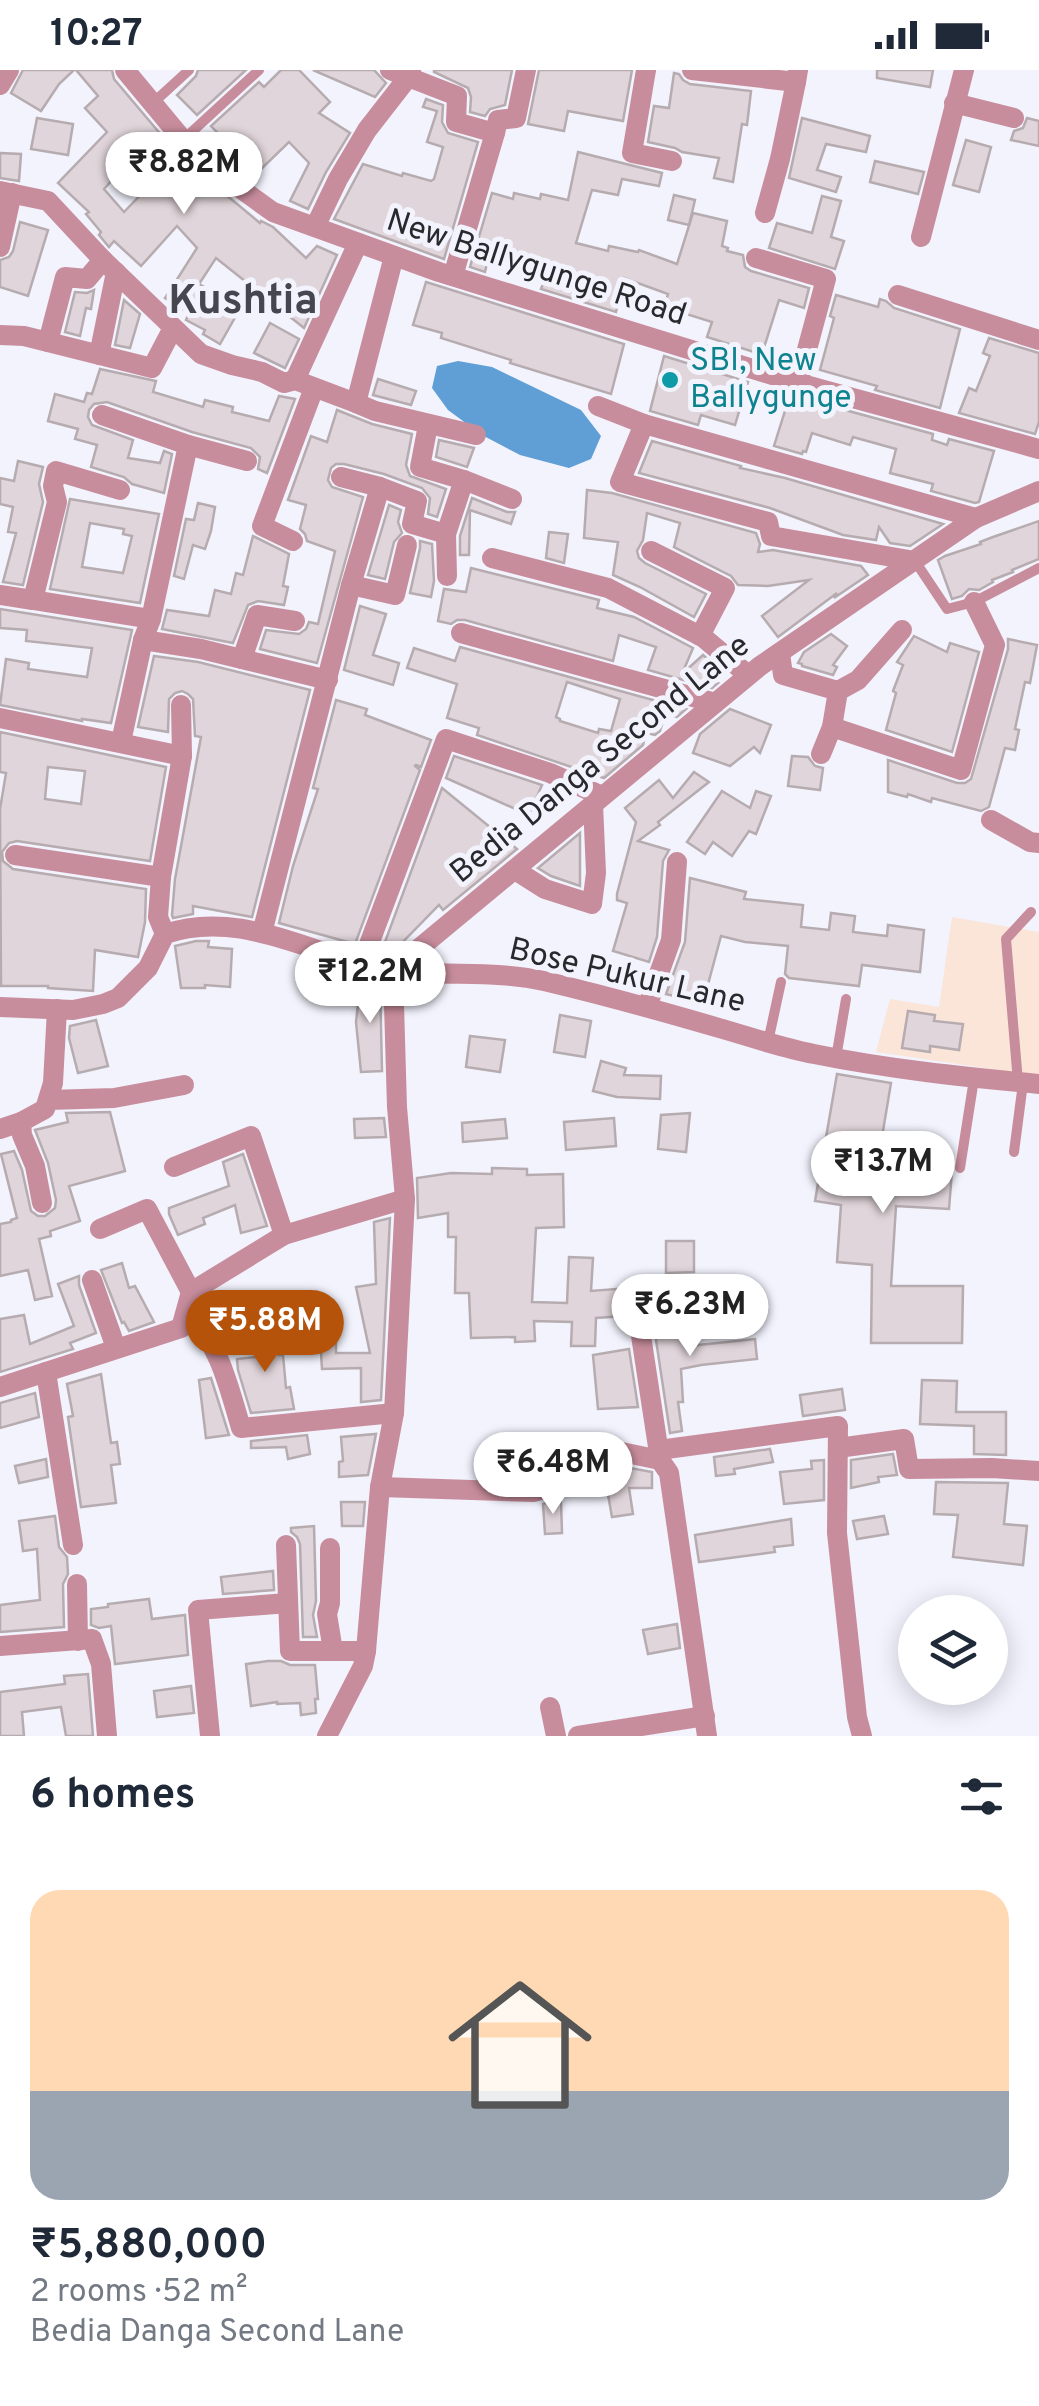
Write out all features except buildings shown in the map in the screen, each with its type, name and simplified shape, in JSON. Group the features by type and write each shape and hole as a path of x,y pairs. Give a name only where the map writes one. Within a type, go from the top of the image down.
{"street":[{"path":"0,85 8,70"},
{"name":"New Ballygunge Road","path":"126,70 198,158 274,212 453,276 798,383 1038,446"},
{"path":"453,276 498,120 516,118 526,70"},
{"path":"646,70 632,154 672,161"},
{"path":"692,70 797,76 765,213"},
{"path":"921,237 964,70"},
{"path":"315,227 338,178 403,72 457,96 456,122 495,133"},
{"path":"954,102 1014,118"},
{"path":"0,246 6,192 48,201 201,354 262,372 284,383 304,384 375,411 476,436"},
{"path":"294,541 262,526 304,384 358,242"},
{"path":"356,403 394,256"},
{"path":"756,258 826,279 798,383"},
{"path":"48,342 65,277 87,278 110,266"},
{"path":"100,354 110,266"},
{"path":"898,296 1039,340"},
{"path":"0,334 152,368 173,328"},
{"path":"598,406 644,424 976,518"},
{"path":"102,414 247,461"},
{"path":"644,424 620,482 768,522 771,536 915,561"},
{"path":"428,425 420,467 512,499"},
{"path":"121,742 188,445"},
{"path":"33,600 57,502 53,486 56,471 120,490"},
{"path":"341,477 452,512"},
{"path":"447,576 446,534 464,480"},
{"path":"262,933 380,487"},
{"name":"Bedia Danga Second Lane","path":"394,970 748,675 976,518 1039,491"},
{"path":"417,501 412,524 446,534"},
{"path":"351,585 395,596 407,544"},
{"path":"651,551 725,588 700,636"},
{"path":"492,558 608,588 700,636 748,675"},
{"path":"0,594 150,619"},
{"path":"832,728 961,770 994,645 974,602"},
{"path":"242,659 256,615 295,621"},
{"path":"780,653 783,675 838,691 858,680 902,630"},
{"path":"460,633 715,703"},
{"path":"143,640 328,680"},
{"path":"821,754 832,728 838,691"},
{"path":"0,1006 73,1010 103,1004 118,998 148,968 166,934 158,916 182,756 181,705"},
{"path":"0,718 182,756"},
{"path":"362,963 446,739 550,773 598,800 592,904 545,889 515,870"},
{"path":"991,820 1039,843"},
{"path":"15,855 161,876"},
{"path":"647,1008 671,940 677,862"},
{"name":"Bose Pukur Lane","path":"166,934 186,926 210,925 262,933 394,970 516,976 812,1054 974,1079 1027,1083"},
{"path":"327,1736 365,1658 380,1487 394,1413 405,1199 397,1108 394,970"},
{"path":"42,1203 35,1166 22,1135 10,1125 45,1108 49,1100 54,1083 57,1009"},
{"path":"49,1100 114,1098 184,1085"},
{"path":"174,1167 251,1136 284,1235"},
{"path":"0,1387 181,1328 189,1301 284,1235 405,1199"},
{"path":"100,1229 148,1209 189,1301 219,1356 241,1428 394,1413"},
{"path":"92,1280 116,1348"},
{"path":"578,1736 706,1726 669,1473 660,1460 636,1303"},
{"path":"46,1372 72,1545"},
{"path":"660,1460 659,1450 838,1426 837,1533 856,1717 862,1736"},
{"path":"838,1448 904,1439 909,1469 1039,1471"},
{"path":"380,1487 534,1492 554,1486 608,1449 660,1460"},
{"path":"286,1544 290,1651 334,1651 365,1658"},
{"path":"330,1548 328,1614 334,1651"},
{"path":"76,1584 78,1642"},
{"path":"210,1736 198,1610 288,1604"},
{"path":"0,1646 92,1639 101,1664 107,1736"},
{"path":"550,1707 556,1736"}],"lane":[{"path":"153,104 189,70"},
{"path":"183,140 260,70"},
{"path":"915,561 946,609 974,602 1039,568"},
{"path":"1014,1152 1027,1083 1006,939 1031,912"},
{"path":"768,1042 781,982"},
{"path":"836,1058 846,999"},
{"path":"960,1168 974,1079"}],"shaded area":[{"path":"952,917 1039,932 1039,1076 876,1052 890,999 939,1007"}],"water":[{"path":"458,361 492,367 581,410 601,436 591,459 569,468 520,455 482,435 448,410 432,388 437,366"}],"place":[{"name":"SBI, New Ballygunge","path":"670,380"}],"district":[{"name":"Kushtia","path":"243,302"}]}
